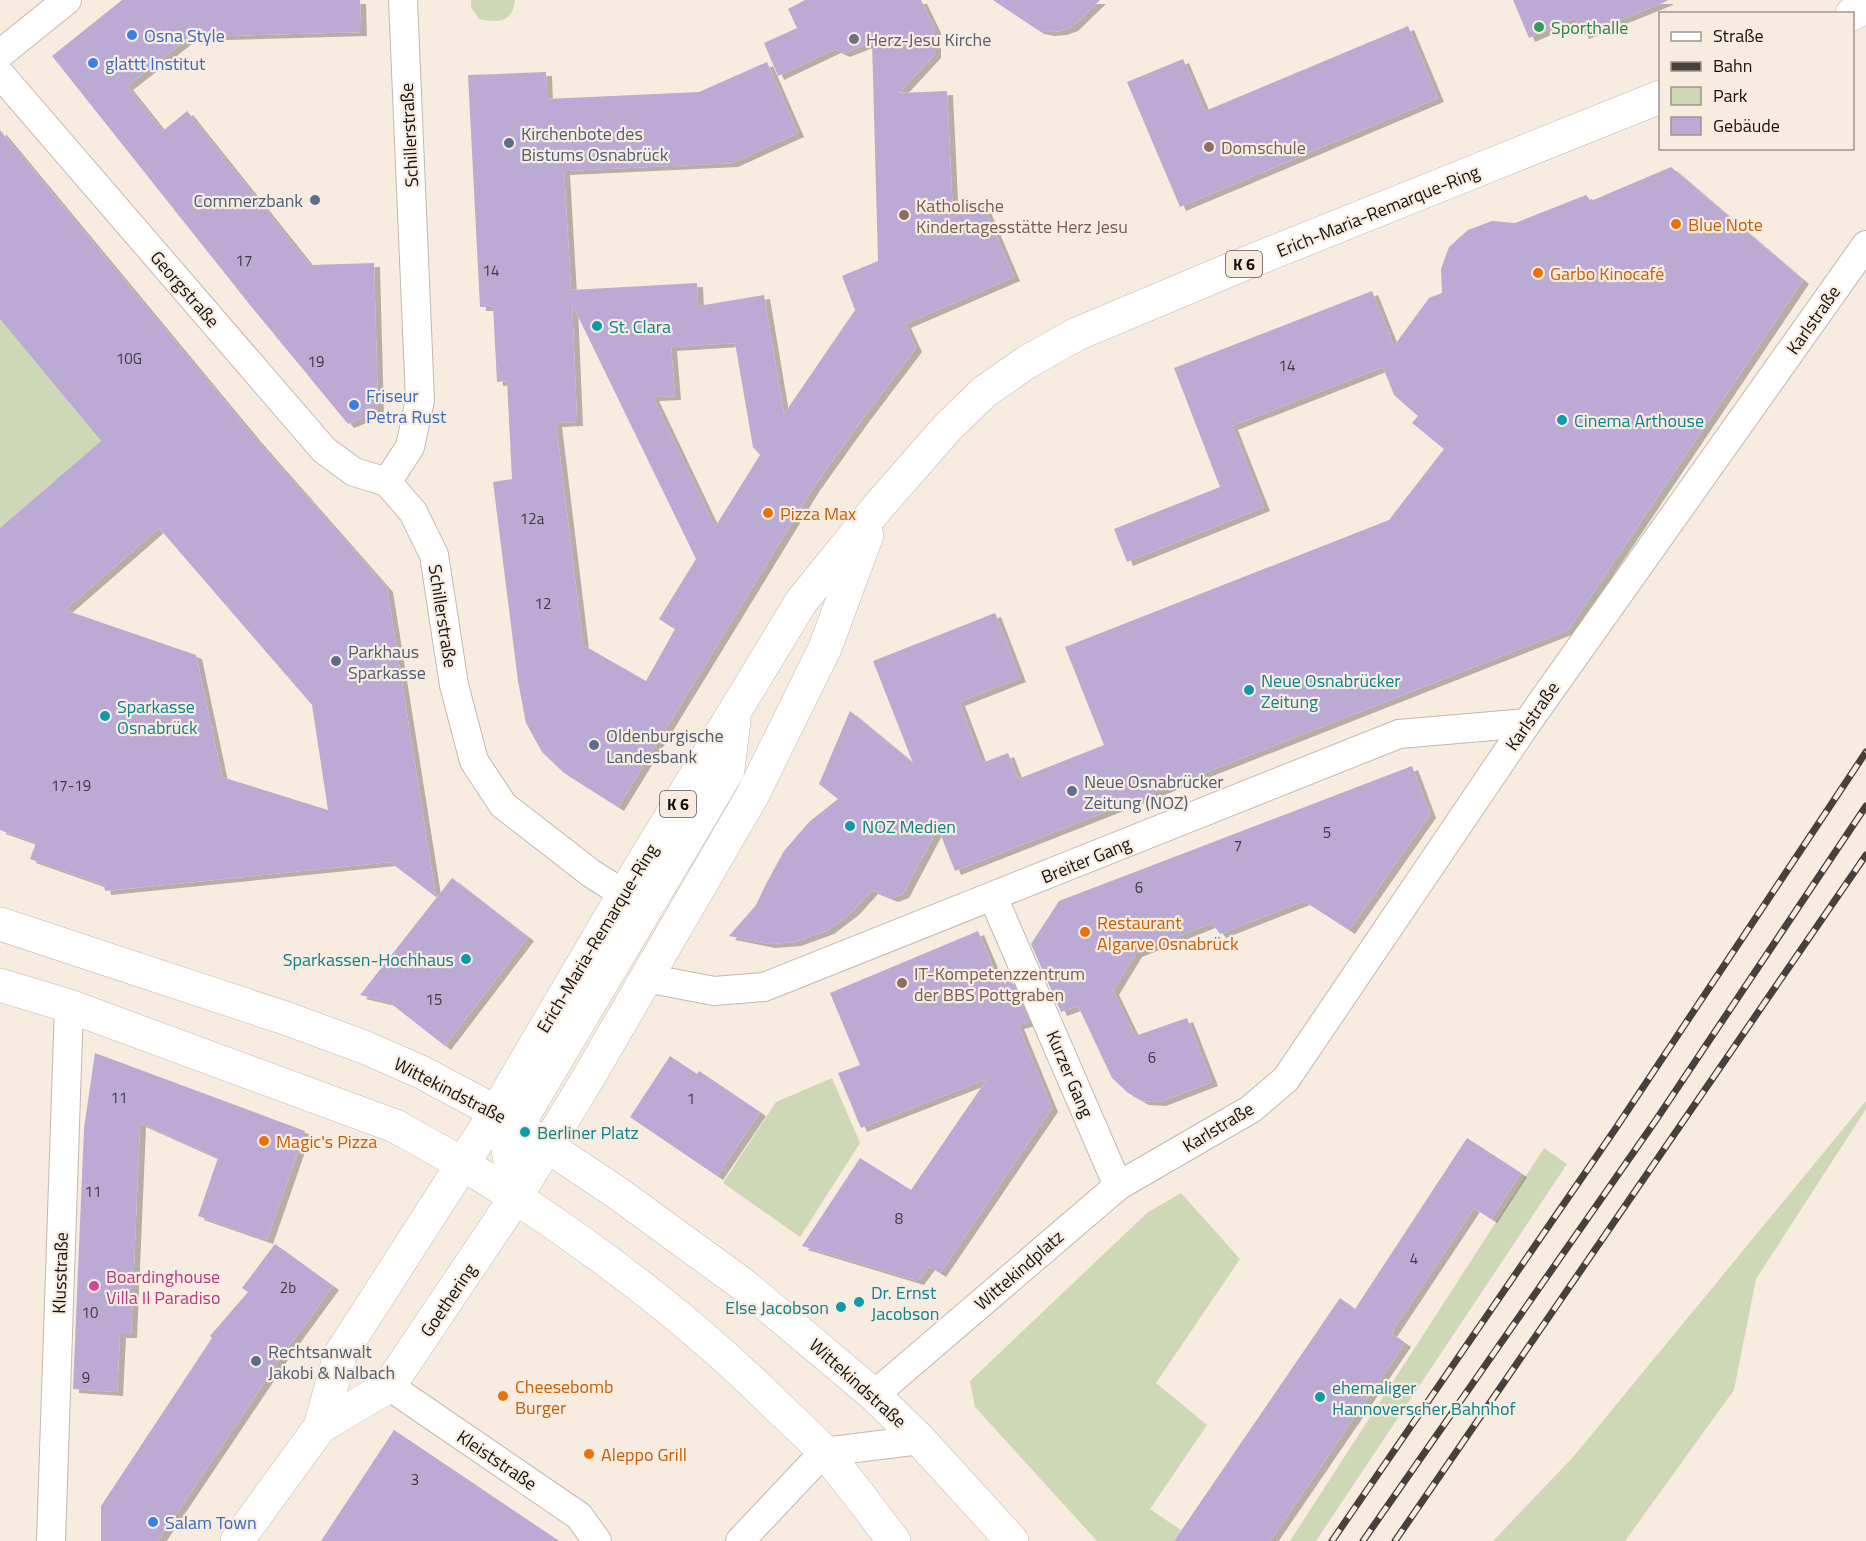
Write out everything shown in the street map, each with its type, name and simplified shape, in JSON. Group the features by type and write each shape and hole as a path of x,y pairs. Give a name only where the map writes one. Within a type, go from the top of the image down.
{"main road":[{"name":"Erich-Maria-Remarque-Ring","path":"463,1164 507,1119 624,894 801,602 877,508 947,428 984,392 1027,362 1077,334 1239,266 1659,97"},
{"name":"Erich-Maria-Remarque-Ring","path":"547,1144 757,786 825,648 877,508"},
{"path":"516,1197 507,1143 507,1119 728,770 736,706"},
{"name":"Wittekindstraße","path":"0,924 264,1010 364,1047 421,1072 507,1119 547,1144 741,1283 874,1395 920,1440 1012,1541"},
{"path":"0,985 69,1006 395,1126 463,1164 516,1197 665,1306 742,1371 824,1452 894,1541"},
{"name":"Goethering","path":"320,1427 389,1386 516,1197 547,1144"},
{"name":"Goethering","path":"237,1541 320,1427 339,1355 463,1164"}],"street":[{"path":"0,54 67,0"},
{"name":"Schillerstraße","path":"403,0 420,400 410,447 387,482 413,512 434,555 454,686 474,761 503,805 592,874 624,894"},
{"name":"Georgstraße","path":"0,74 324,450 354,472 387,482"},
{"name":"Karlstraße","path":"1170,1155 1251,1109 1286,1079 1527,723 1866,245"},
{"name":"Breiter Gang","path":"646,978 714,991 764,987 1399,734 1527,723"},
{"name":"Kurzer Gang","path":"993,897 1118,1186"},
{"name":"Klusstraße","path":"51,1541 69,1006"},
{"name":"Wittekindplatz","path":"874,1395 1118,1186 1170,1155"},
{"name":"Kleiststraße","path":"389,1386 579,1516 597,1541"},
{"name":"Wittekindstraße","path":"824,1452 920,1440"},
{"path":"740,1541 824,1452"}],"green space":[{"path":"471,0 515,0 514,8 507,17 503,20 492,21 479,19 471,7"},
{"path":"0,319 101,441 0,528"},
{"path":"832,1078 860,1143 800,1237 723,1183 776,1102"},
{"path":"1866,1101 1866,1109 1756,1279 1734,1390 1625,1541 1493,1541 1574,1456"},
{"path":"1544,1148 1567,1164 1316,1541 1290,1541"},
{"path":"1181,1193 1240,1259 1156,1383 1207,1425 1150,1509 1181,1530 1174,1541 1097,1541 975,1407 970,1381 1147,1213"}],"building":[{"path":"122,0 360,0 361,32 190,37 127,86 163,131 187,111 310,265 374,263 378,412 348,424 52,56"},
{"path":"805,0 921,0 935,29 935,54 899,93 947,91 953,217 983,204 1014,277 905,324 916,348 813,488 618,807 564,773 542,752 526,723 518,681 493,482 512,479 507,381 497,382 493,307 480,307 468,75 546,72 547,99 699,92 767,62 798,133 732,163 564,171 571,290 697,283 698,306 764,295 784,414 855,310 842,276 878,261 872,42 844,53 835,49 778,76 764,43 797,28 788,9","holes":["572,304 696,559 659,619 675,629 646,681 583,645 556,423 577,422","735,343 753,447 760,455 715,527 653,397 675,396 671,347"]},
{"path":"993,0 1100,0 1072,27 1049,32 1038,30"},
{"name":"Sporthalle","path":"1513,0 1667,1 1583,35 1575,18 1529,38"},
{"path":"1408,26 1438,98 1180,207 1127,82 1183,59 1205,111"},
{"path":"0,130 256,439 387,588 436,897 390,862 105,891 104,885 30,859 36,843 0,830 0,528 101,441 0,319","holes":["159,528 312,705 328,810 222,777 196,655 65,610"]},
{"path":"1671,167 1803,280 1568,630 955,871 938,828 903,894 892,898 872,890 853,911 828,930 795,942 769,944 729,936 756,905 784,851 809,822 838,799 819,784 850,711 913,763 873,661 995,613 1020,678 959,702 982,763 1008,753 1018,779 1104,745 1065,647 1389,520 1444,449 1412,423 1418,416 1394,395 1383,367 1232,426 1264,507 1127,562 1114,529 1220,487 1174,368 1372,291 1394,346 1429,298 1442,293 1441,269 1449,247 1468,230 1492,221 1515,223 1586,195 1591,201"},
{"path":"1412,766 1430,814 1349,930 1304,901 1220,934 1212,923 1136,953 1113,991 1135,1036 1187,1018 1212,1082 1160,1102 1143,1101 1128,1093 1112,1078 1078,1006 1061,1012 1031,944 1059,901"},
{"name":"Sparkassen-Hochhaus","path":"452,878 528,937 445,1046 389,1002 360,995"},
{"path":"978,931 1002,988 1010,977 1029,1022 1018,1025 1052,1108 940,1273 929,1266 918,1281 802,1246 860,1158 911,1190 987,1079 861,1128 838,1073 860,1065 830,993"},
{"path":"95,1053 305,1131 267,1240 198,1216 218,1158 140,1123 131,1334 120,1334 117,1392 73,1389 84,1128"},
{"path":"670,1056 697,1074 699,1071 760,1112 717,1176 630,1117"},
{"name":"ehemaliger Hannoverscher Bahnhof","path":"1467,1138 1521,1173 1491,1219 1474,1208 1391,1333 1405,1343 1270,1541 1174,1541 1340,1298 1355,1309"},
{"path":"275,1244 333,1286 284,1353 158,1541 101,1541 101,1506 212,1338 210,1336 248,1292 242,1288"},
{"path":"394,1430 559,1541 321,1541"}],"railway":[{"path":"1332,1541 1616,1128 1866,752"},
{"path":"1363,1541 1656,1120 1866,806"},
{"path":"1395,1541 1866,855"}],"place":[{"name":"Sporthalle","path":"1539,27"},
{"name":"Osna Style","path":"132,35"},
{"name":"Herz-Jesu Kirche","path":"854,39"},
{"name":"glattt Institut","path":"93,63"},
{"name":"Kirchenbote des Bistums Osnabrück","path":"509,143"},
{"name":"Domschule","path":"1209,147"},
{"name":"Commerzbank","path":"315,200"},
{"name":"Katholische Kindertagesstätte Herz Jesu","path":"904,215"},
{"name":"Blue Note","path":"1676,224"},
{"name":"Garbo Kinocafé","path":"1538,273"},
{"name":"St. Clara","path":"597,326"},
{"name":"Friseur Petra Rust","path":"354,405"},
{"name":"Cinema Arthouse","path":"1562,420"},
{"name":"Pizza Max","path":"768,513"},
{"name":"Parkhaus Sparkasse","path":"336,661"},
{"name":"Neue Osnabrücker Zeitung","path":"1249,690"},
{"name":"Sparkasse Osnabrück","path":"105,716"},
{"name":"Oldenburgische Landesbank","path":"594,745"},
{"name":"Neue Osnabrücker Zeitung (NOZ)","path":"1072,791"},
{"name":"NOZ Medien","path":"850,826"},
{"name":"Restaurant Algarve Osnabrück","path":"1085,932"},
{"name":"Sparkassen-Hochhaus","path":"466,959"},
{"name":"IT-Kompetenzzentrum der BBS Pottgraben","path":"902,983"},
{"name":"Berliner Platz","path":"525,1132"},
{"name":"Magic's Pizza","path":"264,1141"},
{"name":"Boardinghouse Villa Il Paradiso","path":"94,1286"},
{"name":"Dr. Ernst Jacobson","path":"859,1302"},
{"name":"Else Jacobson","path":"841,1307"},
{"name":"Rechtsanwalt Jakobi & Nalbach","path":"256,1361"},
{"name":"Cheesebomb Burger","path":"503,1396"},
{"name":"ehemaliger Hannoverscher Bahnhof","path":"1320,1397"},
{"name":"Aleppo Grill","path":"589,1454"},
{"name":"Salam Town","path":"153,1522"}]}
